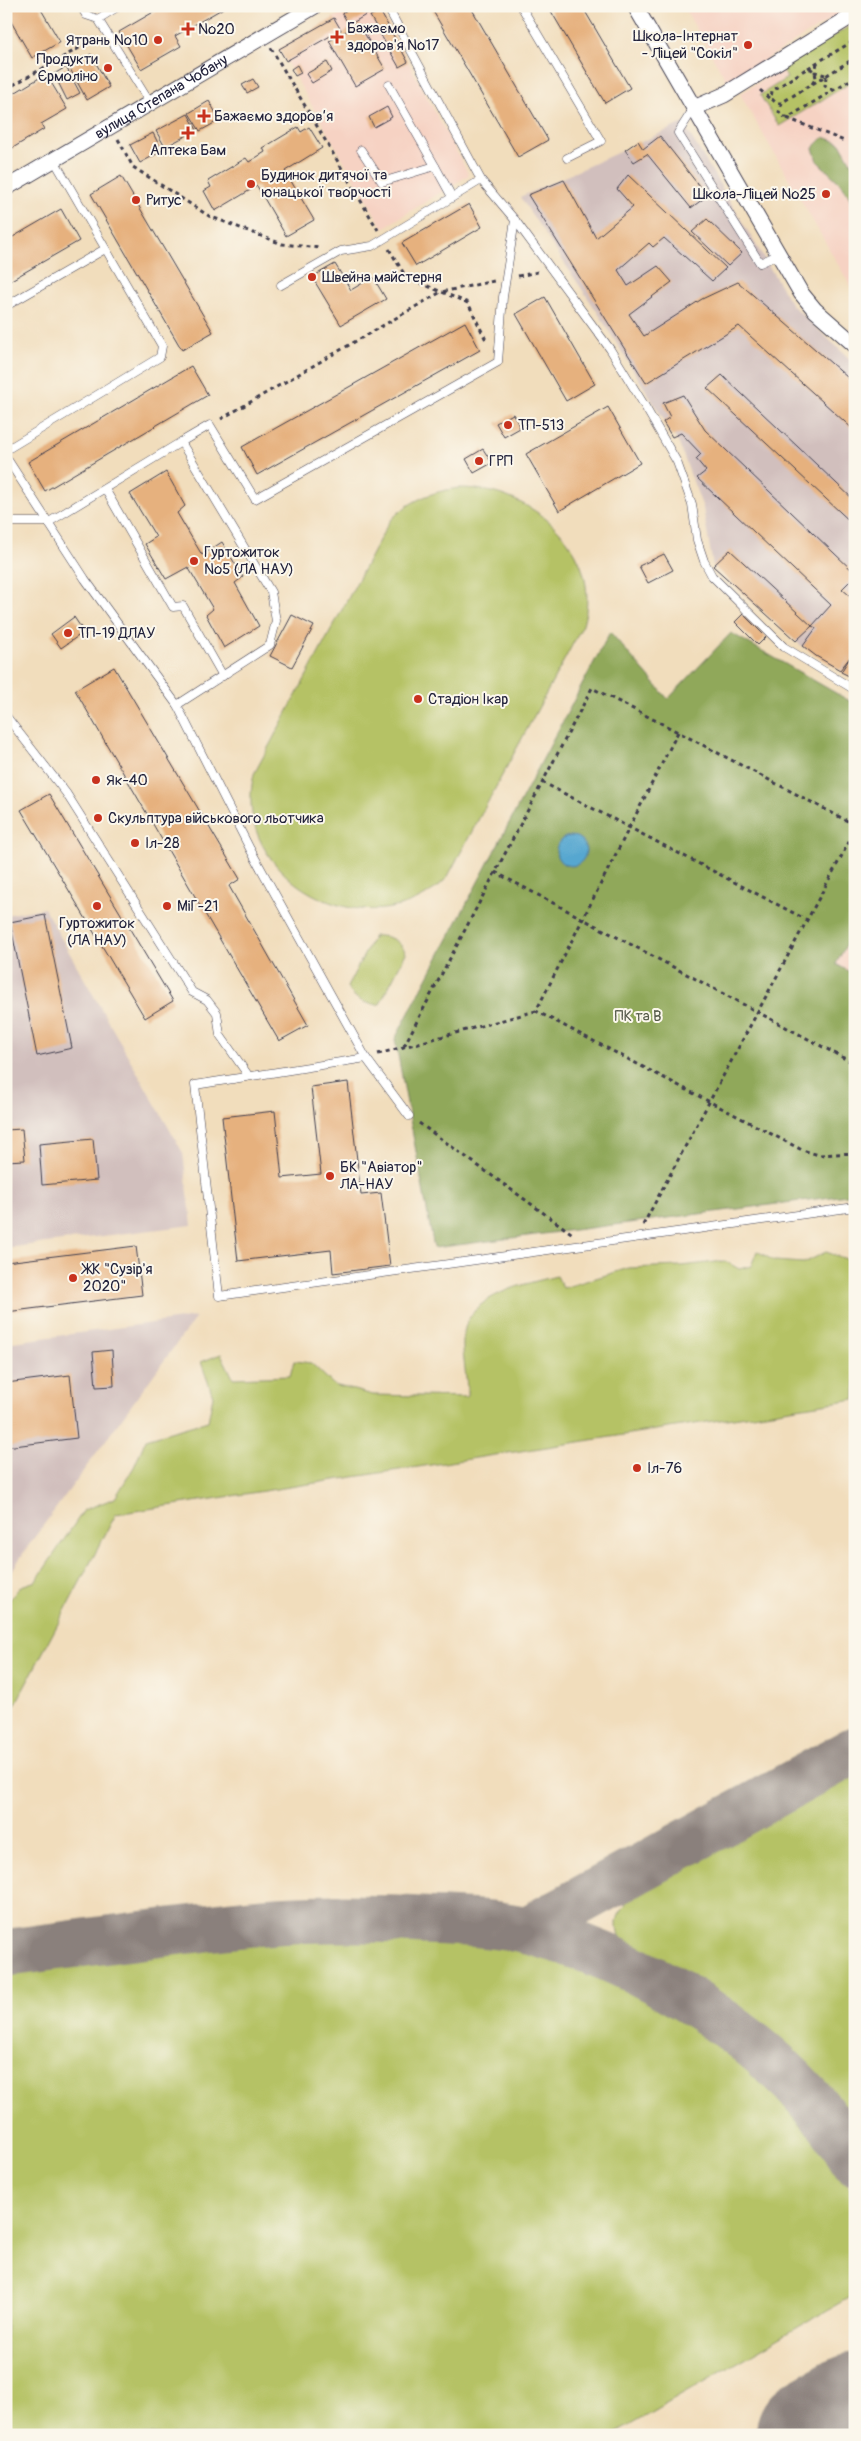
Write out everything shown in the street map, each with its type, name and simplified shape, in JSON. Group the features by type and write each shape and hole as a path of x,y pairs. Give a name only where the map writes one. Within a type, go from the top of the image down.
{"street":[{"name":"вулиця Степана Чобану","path":"6,188 315,6"},
{"path":"635,6 801,293 815,310 855,345"},
{"path":"694,108 724,95 855,14"}],"lane":[{"path":"81,6 86,15 98,18 150,103"},
{"path":"98,18 119,6"},
{"path":"387,6 481,180 515,220 610,349 677,462 692,504 699,547 712,576 784,647 855,690"},
{"path":"520,6 601,141 567,158"},
{"path":"389,85 452,197"},
{"path":"694,108 678,133 760,263 780,254"},
{"path":"361,150 382,182 435,166"},
{"path":"6,450 160,357 162,346 54,160"},
{"path":"281,285 341,251 372,246 481,180"},
{"path":"6,522 49,522 210,425 255,499 498,362 503,297 515,220"},
{"path":"6,306 105,249"},
{"path":"177,705 270,645 276,621 271,592 182,442"},
{"path":"6,457 85,579 177,705 250,849 366,1058 409,1116"},
{"path":"104,488 173,607 183,606 223,676"},
{"path":"6,716 66,793 192,992 206,1000 217,1013 220,1035 248,1075"},
{"path":"366,1058 248,1075 195,1085 219,1296 855,1207"}],"path":[{"path":"6,89 107,32"},
{"path":"264,37 406,277 468,302 498,362"},
{"path":"844,141 784,117 772,101 770,94 806,69 855,40"},
{"path":"772,101 778,104 783,102 855,58"},
{"path":"812,84 816,78 815,67 820,61"},
{"path":"806,69 811,69 820,76 828,74"},
{"path":"815,72 824,86"},
{"path":"821,97 826,91 824,80 828,74"},
{"path":"784,117 789,116 855,77"},
{"path":"812,84 819,82 829,89 836,88"},
{"path":"779,112 778,108 783,102"},
{"path":"110,127 133,167 209,216 282,244 341,251"},
{"path":"210,425 441,292"},
{"path":"404,1046 592,688 855,825"},
{"path":"536,1011 678,732"},
{"path":"542,782 806,920"},
{"path":"636,1238 855,831"},
{"path":"495,872 855,1064"},
{"path":"366,1058 536,1011 802,1150 819,1155 855,1153"},
{"path":"409,1116 586,1244"}],"shaded area":[{"path":"354,6 378,6 469,175 383,228 279,49"},
{"name":"Школа-Інтернат - Ліцей \"Сокіл\"","path":"683,6 852,6 728,83"},
{"name":"Школа-Ліцей №25","path":"855,23 855,294 740,94"},
{"path":"683,123 792,305 855,364 855,678 800,645 713,566 703,508 679,444 598,313 520,197"},
{"path":"44,908 183,1153 192,1225 6,1248 6,915"},
{"path":"855,928 855,975 836,964"},
{"path":"196,1317 26,1549 6,1580 6,1343"}],"green space":[{"path":"855,23 855,80 779,126 760,95 787,78 781,68"},
{"path":"824,137 840,143 855,170 855,207 843,186 817,161 813,148"},
{"name":"Стадіон Ікар","path":"460,488 486,491 512,499 535,511 556,528 572,548 583,572 587,597 583,625 447,878 416,900 381,909 346,907 312,894 284,873 262,845 252,812 254,774 389,522 404,508 421,498 450,489"},
{"name":"ПК та В","path":"610,632 668,699 731,633 855,704 855,928 836,964 855,975 855,1194 434,1248 395,1039"},
{"path":"374,936 384,936 393,939 406,953 380,1004 370,1004 361,1001 347,987"},
{"path":"757,1251 774,1261 804,1263 826,1252 855,1262 855,1399 116,1514 6,1722 6,1604 21,1586 36,1581 84,1510 115,1498 134,1467 146,1439 208,1421 213,1396 201,1362 221,1354 233,1378 290,1376 294,1361 311,1363 334,1385 373,1395 467,1397 463,1347 464,1332 469,1319 477,1308 501,1293 515,1287 557,1276 563,1288 629,1268 681,1266 725,1261 739,1269 751,1266"},
{"path":"855,1773 855,2123 815,2077 772,2037 699,1987 622,1945 617,1922 626,1904 638,1892"},
{"path":"366,1935 472,1941 557,1961 605,1979 640,1998 695,2031 736,2061 775,2096 822,2150 855,2196 855,2294 613,2435 6,2435 6,1972 260,1941"}],"water":[{"path":"571,836 581,841 586,851 581,861 571,866 561,861 556,851 561,841"}],"building":[{"path":"6,6 39,6 60,42 32,58 6,13"},
{"path":"164,6 227,6 175,36 181,46 141,69 119,32"},
{"path":"354,6 365,6 369,13 349,25 342,13"},
{"path":"430,6 470,6 548,140 518,157"},
{"path":"548,6 582,6 630,88 605,103"},
{"path":"380,11 408,62 399,67 370,16"},
{"path":"334,18 341,30 286,61 279,49"},
{"path":"359,24 385,69 355,86 329,41"},
{"path":"91,54 109,87 87,100 69,67"},
{"path":"327,62 332,71 312,83 306,74"},
{"path":"297,65 301,73 295,76 291,69"},
{"path":"66,67 80,93 67,100 54,74"},
{"path":"46,74 67,109 41,124 44,129 6,152 6,98"},
{"path":"253,79 258,87 247,93 242,85"},
{"name":"Бажаємо здоров’я","path":"209,101 220,120 200,131 189,113"},
{"path":"387,107 392,117 374,127 369,117"},
{"path":"188,114 197,130 165,147 156,131"},
{"name":"Будинок дитячої та юнацької творчості","path":"298,127 301,132 309,127 322,148 285,171 314,220 286,236 257,186 215,211 204,191 211,187 208,181 246,158 249,162 265,152 263,148"},
{"path":"153,133 162,151 140,163 130,145"},
{"path":"660,136 707,196 691,208 647,154 634,162 625,150 638,141 643,149"},
{"path":"628,175 726,268 712,281 664,238 653,247 649,243 618,270 628,286 658,266 672,282 629,314 644,336 702,299 738,282 855,384 855,431 739,326 646,383 528,195 564,180 596,238 633,207 617,189"},
{"path":"121,176 213,332 182,350 91,194"},
{"path":"469,204 482,227 416,266 402,243"},
{"path":"61,209 79,241 6,283 6,241"},
{"path":"707,219 742,253 728,266 692,232"},
{"path":"335,264 351,290 373,277 386,299 341,325 312,277"},
{"path":"545,297 595,384 566,401 516,314"},
{"path":"465,322 480,350 257,475 242,447"},
{"path":"191,366 208,395 45,491 28,462"},
{"path":"722,375 855,501 855,526 707,388"},
{"path":"683,395 705,430 855,573 855,576 842,589 855,600 855,651 853,654 855,655 855,679 841,672 851,656 840,670 803,646 816,628 812,626 831,605 697,478 706,471 696,459 701,454 681,433 672,437 663,422 670,417 663,403"},
{"path":"608,407 640,463 559,511 526,454"},
{"name":"ТП-513","path":"513,414 520,428 504,437 496,423"},
{"name":"ГРП","path":"483,449 492,463 474,473 466,459"},
{"name":"Гуртожиток №5 (ЛА НАУ)","path":"166,472 185,506 177,513 202,555 222,542 243,577 235,583 259,626 224,648 206,615 213,609 188,567 166,579 145,544 156,537 130,494"},
{"path":"730,550 812,626 796,641 713,566"},
{"path":"664,554 673,570 648,583 639,566"},
{"path":"743,614 766,637 758,645 735,622"},
{"path":"292,615 314,626 292,667 270,656"},
{"name":"ТП-19 ДЛАУ","path":"74,617 84,632 61,648 51,634"},
{"path":"114,667 240,879 229,886 308,1025 279,1041 75,690"},
{"name":"Гуртожиток (ЛА НАУ)","path":"49,794 173,1001 145,1018 21,810"},
{"path":"45,915 72,1048 37,1056 10,922"},
{"name":"БК \"Авіатор\" ЛА-НАУ","path":"348,1082 361,1195 381,1193 390,1266 333,1273 331,1250 238,1261 222,1117 275,1111 282,1178 321,1174 311,1087"},
{"path":"22,1129 25,1160 6,1161 6,1130"},
{"path":"93,1139 97,1180 42,1185 39,1144"},
{"name":"ЖК \"Сузір'я 2020\"","path":"136,1246 142,1295 6,1312 6,1262"},
{"path":"112,1350 114,1386 96,1387 93,1352"},
{"path":"70,1375 77,1438 6,1447 6,1383"}],"taxiway":[{"path":"527,1930 855,1750"},
{"path":"6,1953 132,1936 297,1919 355,1918 457,1922 486,1924 530,1931 582,1947 633,1969 682,1996 728,2026 765,2055 799,2087 829,2123 855,2162"}],"runway":[{"path":"815,2435 855,2412"}],"place":[{"name":"№20","path":"188,29"},
{"name":"Бажаємо здоров'я №17","path":"337,37"},
{"name":"Ятрань №10","path":"158,40"},
{"name":"Школа-Інтернат - Ліцей \"Сокіл\"","path":"748,45"},
{"name":"Продукти Єрмоліно","path":"108,68"},
{"name":"Бажаємо здоров’я","path":"204,116"},
{"name":"Аптека Бам","path":"188,133"},
{"name":"Будинок дитячої та юнацької творчості","path":"251,184"},
{"name":"Школа-Ліцей №25","path":"826,194"},
{"name":"Ритус","path":"136,200"},
{"name":"Швейна майстерня","path":"312,277"},
{"name":"ТП-513","path":"508,425"},
{"name":"ГРП","path":"479,461"},
{"name":"Гуртожиток №5 (ЛА НАУ)","path":"194,561"},
{"name":"ТП-19 ДЛАУ","path":"68,633"},
{"name":"Стадіон Ікар","path":"418,699"},
{"name":"Як-40","path":"96,780"},
{"name":"Скульптура військового льотчика","path":"98,818"},
{"name":"Іл-28","path":"135,843"},
{"name":"Гуртожиток (ЛА НАУ)","path":"97,906"},
{"name":"МіГ-21","path":"167,906"},
{"name":"БК \"Авіатор\" ЛА-НАУ","path":"330,1176"},
{"name":"ЖК \"Сузір'я 2020\"","path":"73,1278"},
{"name":"Іл-76","path":"637,1468"}]}
